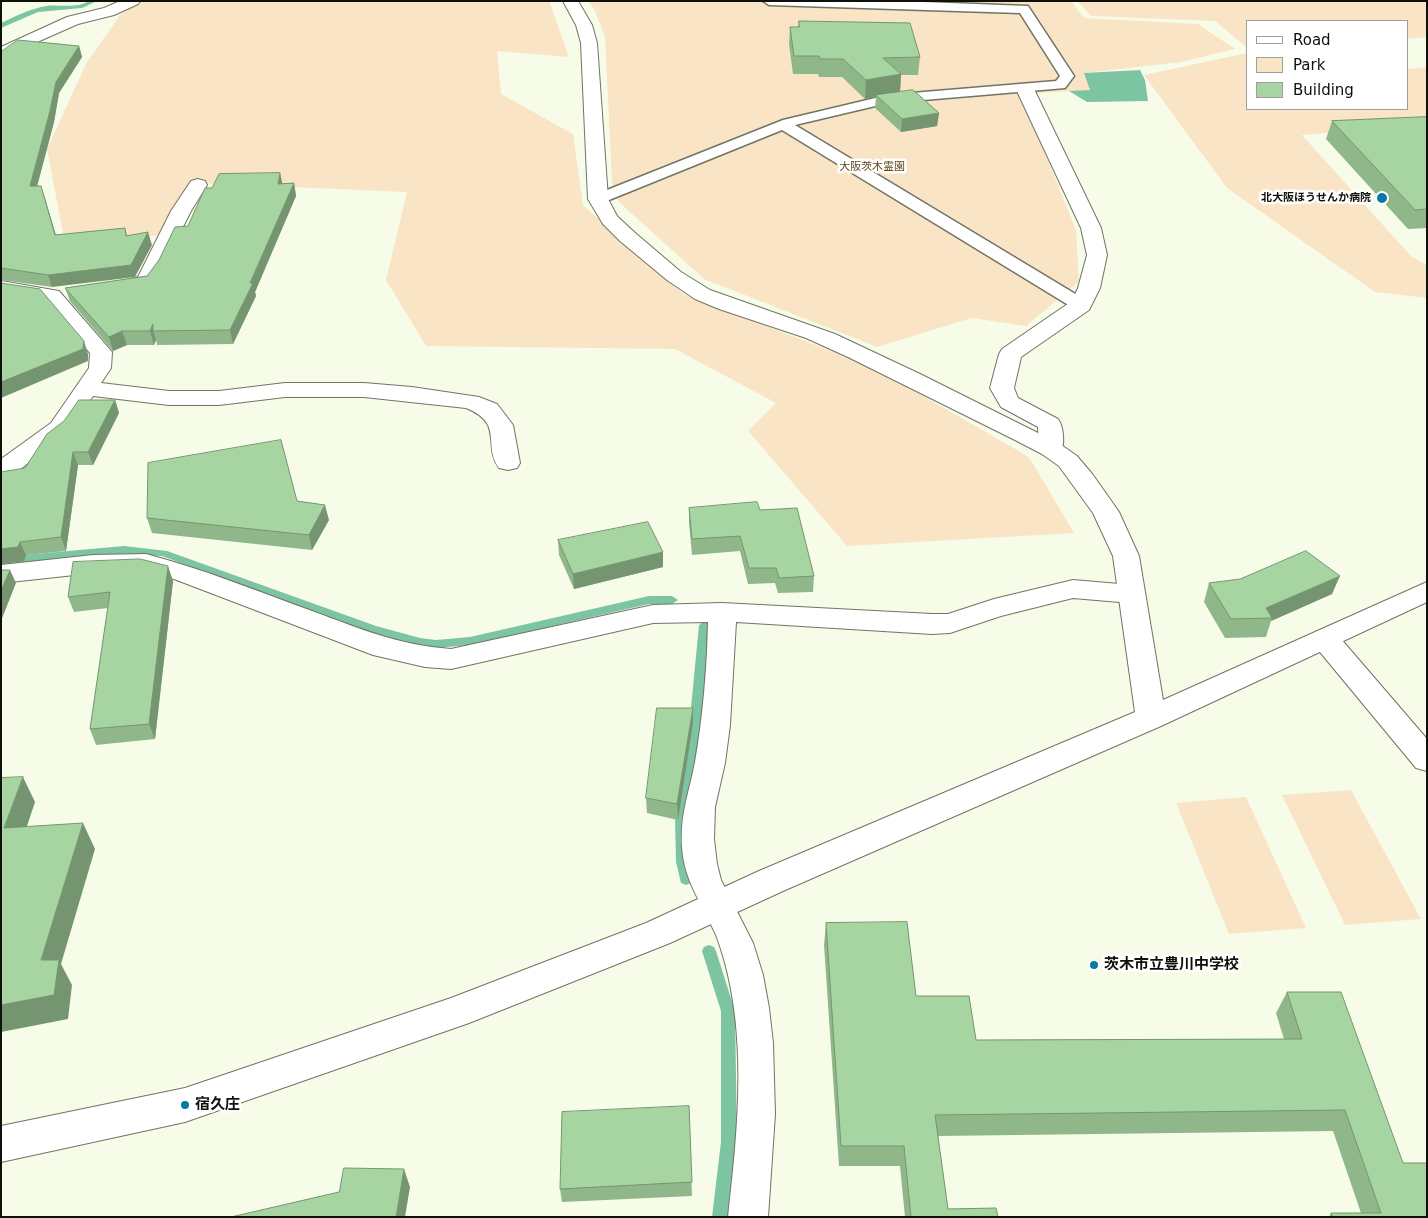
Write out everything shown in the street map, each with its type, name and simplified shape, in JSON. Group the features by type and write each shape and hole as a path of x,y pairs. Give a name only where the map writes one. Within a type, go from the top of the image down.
{"street":[{"path":"1,53 73,20 109,12 133,1"},
{"path":"570,1 584,25 589,43 598,199 602,210 614,225 672,275 692,288 712,298 825,338 936,390 1051,448 1068,461 1106,512 1126,556 1151,718"},
{"path":"1025,88 1091,228 1097,256 1089,288 1081,305 1010,354 1002,388 1009,402 1050,424 1051,448"},
{"path":"106,288 136,286 147,280 181,211 198,185"},
{"path":"1,288 52,295 74,291"},
{"path":"1,472 59,428 100,368 102,352 68,316 52,295"},
{"path":"86,388 169,398 219,398 285,390 364,390 471,402 489,409 501,425 508,463"},
{"path":"1,574 93,564 146,563 183,573 383,648 425,657 451,659 653,614 722,612 932,624 950,623 994,608 1073,589 1131,594"},
{"path":"1,1144 185,1105 456,1012 658,933 771,881 1151,718 1427,591"},
{"path":"722,612 719,695 710,765 699,808 699,842 702,872 736,942 750,1000 756,1066 756,1128 748,1217"},
{"path":"1324,639 1427,760"}],"lane":[{"path":"598,199 783,124 888,98 1060,85 1067,76 1024,9 769,1"},
{"path":"783,124 1081,305"}],"green space":[{"path":"130,1 549,1 569,57 497,51 501,94 573,134 583,205 683,294 873,367 1029,457 1074,533 847,546 748,431 776,403 675,349 426,346 386,280 407,192 193,183 161,235 65,244 47,149 87,62"},
{"name":"大阪茨木霊園","path":"588,1 1071,1 1084,18 1198,24 1235,49 1181,62 1085,73 1090,90 1021,94 1076,230 1079,282 1026,326 972,318 877,347 704,279 619,202 612,183 605,36 594,9"},
{"path":"1077,1 1427,1 1427,37 1408,39 1408,20 1246,20 1246,47 1215,21 1091,16"},
{"path":"1246,53 1246,110 1408,110 1408,69 1427,67 1427,125 1302,135 1411,256 1427,265 1427,298 1375,292 1227,188 1144,75"},
{"path":"1351,790 1421,919 1345,925 1282,795"},
{"path":"1246,797 1306,928 1229,934 1176,803"}],"shaded area":[{"path":"1140,70 1145,80 1148,101 1087,102 1069,91 1090,90 1084,73"}],"building":[{"path":"799,21 910,23 920,57 883,58 901,74 866,80 843,59 820,59 819,56 794,56 790,27 799,27"},
{"path":"18,40 79,46 56,82 30,186 41,186 55,235 125,228 126,236 148,232 131,265 48,275 1,268 1,52"},
{"path":"913,90 939,113 902,119 876,95"},
{"path":"1427,117 1427,209 1415,210 1332,121"},
{"path":"280,173 278,184 294,183 250,283 253,283 230,330 153,331 153,324 150,331 122,331 109,337 65,288 147,276 159,260 175,227 188,226 205,188 212,188 219,174"},
{"path":"1,283 40,289 84,341 83,349 1,382"},
{"path":"79,400 115,400 88,452 73,452 61,537 20,542 18,547 1,549 1,472 25,468 47,434 64,421"},
{"path":"281,440 297,501 325,505 309,535 147,518 148,463"},
{"path":"757,502 760,510 797,508 814,576 779,578 776,568 749,568 740,536 692,539 689,508"},
{"path":"648,522 663,552 573,574 558,540"},
{"path":"1306,551 1340,576 1266,608 1272,618 1231,619 1209,583 1240,579"},
{"path":"140,559 168,566 149,724 90,729 110,592 68,597 73,562"},
{"path":"1,570 10,570 1,591"},
{"path":"657,708 693,708 677,804 646,798"},
{"path":"23,777 4,828 83,823 41,960 59,960 54,995 1,1005 1,778"},
{"path":"907,922 916,996 969,996 976,1040 1302,1039 1287,992 1341,992 1403,1163 1427,1163 1427,1217 1333,1217 1331,1213 1381,1213 1345,1110 935,1115 948,1209 996,1208 998,1217 911,1217 904,1146 841,1146 826,923"},
{"path":"689,1106 692,1182 560,1189 562,1112"},
{"path":"344,1168 404,1169 396,1217 231,1217 339,1192"}],"waterway":[{"path":"1,26 36,10 82,7 94,1"},
{"path":"1,561 124,550 163,553 373,629 420,642 436,644 470,641 649,600 672,600"},
{"path":"686,879 683,862 681,817 693,749 705,625"},
{"path":"709,951 728,1011 729,1142 720,1217"}],"place":[{"name":"北大阪ほうせんか病院","path":"1382,198"},
{"name":"茨木市立豊川中学校","path":"1094,965"},
{"name":"宿久庄","path":"185,1105"}]}
